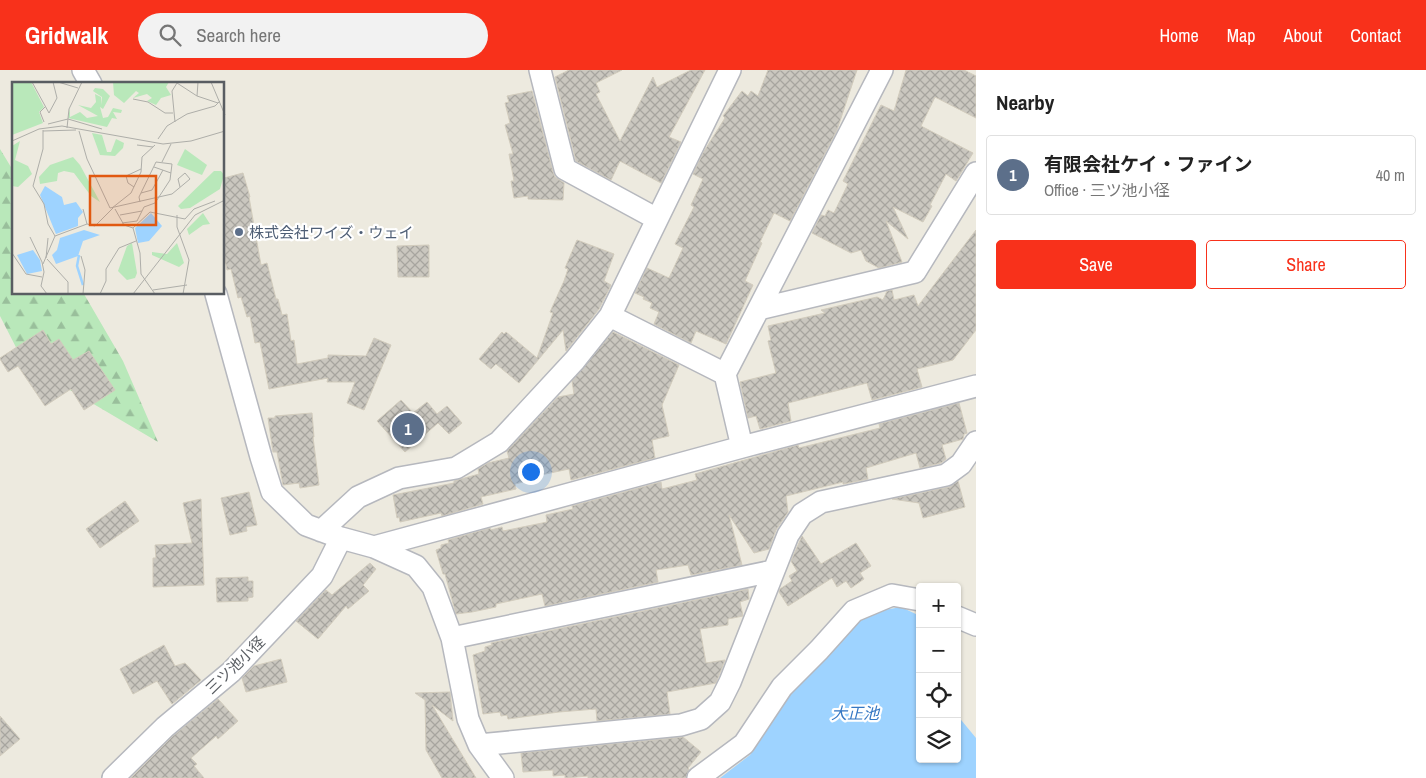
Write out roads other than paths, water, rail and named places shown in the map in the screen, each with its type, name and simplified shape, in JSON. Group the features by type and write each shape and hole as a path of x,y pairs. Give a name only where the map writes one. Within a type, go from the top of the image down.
{"street":[{"path":"84,70 90,82"},
{"path":"540,70 564,169 657,218"},
{"path":"321,531 358,497 399,478 456,468 499,442 575,360 610,316 730,70"},
{"path":"742,447 725,374 882,70"},
{"path":"759,309 915,272 976,173"},
{"path":"216,295 272,492 306,525 340,538 374,547 416,566 433,587 452,638 468,719 479,746 503,778"},
{"path":"610,316 725,374"},
{"path":"374,547 742,447 976,386"},
{"path":"479,746 681,725 701,719 720,702 730,682 788,535 802,514 821,502 946,475 961,464 976,442"},
{"name":"三ツ池小径","path":"113,778 165,728 232,672 322,576 340,538"},
{"path":"452,638 773,571"},
{"path":"698,778 744,744 782,687 854,611 892,595 916,599"},
{"path":"961,618 976,625"}],"water":[{"name":"大正池","path":"901,607 916,614 916,763 961,763 961,720 976,738 976,778 720,778 750,755 789,689 862,614"}],"place":[{"name":"株式会社ワイズ・ウェイ","path":"239,232"},
{"name":"有限会社ケイ・ファイン","path":"408,429"}]}
